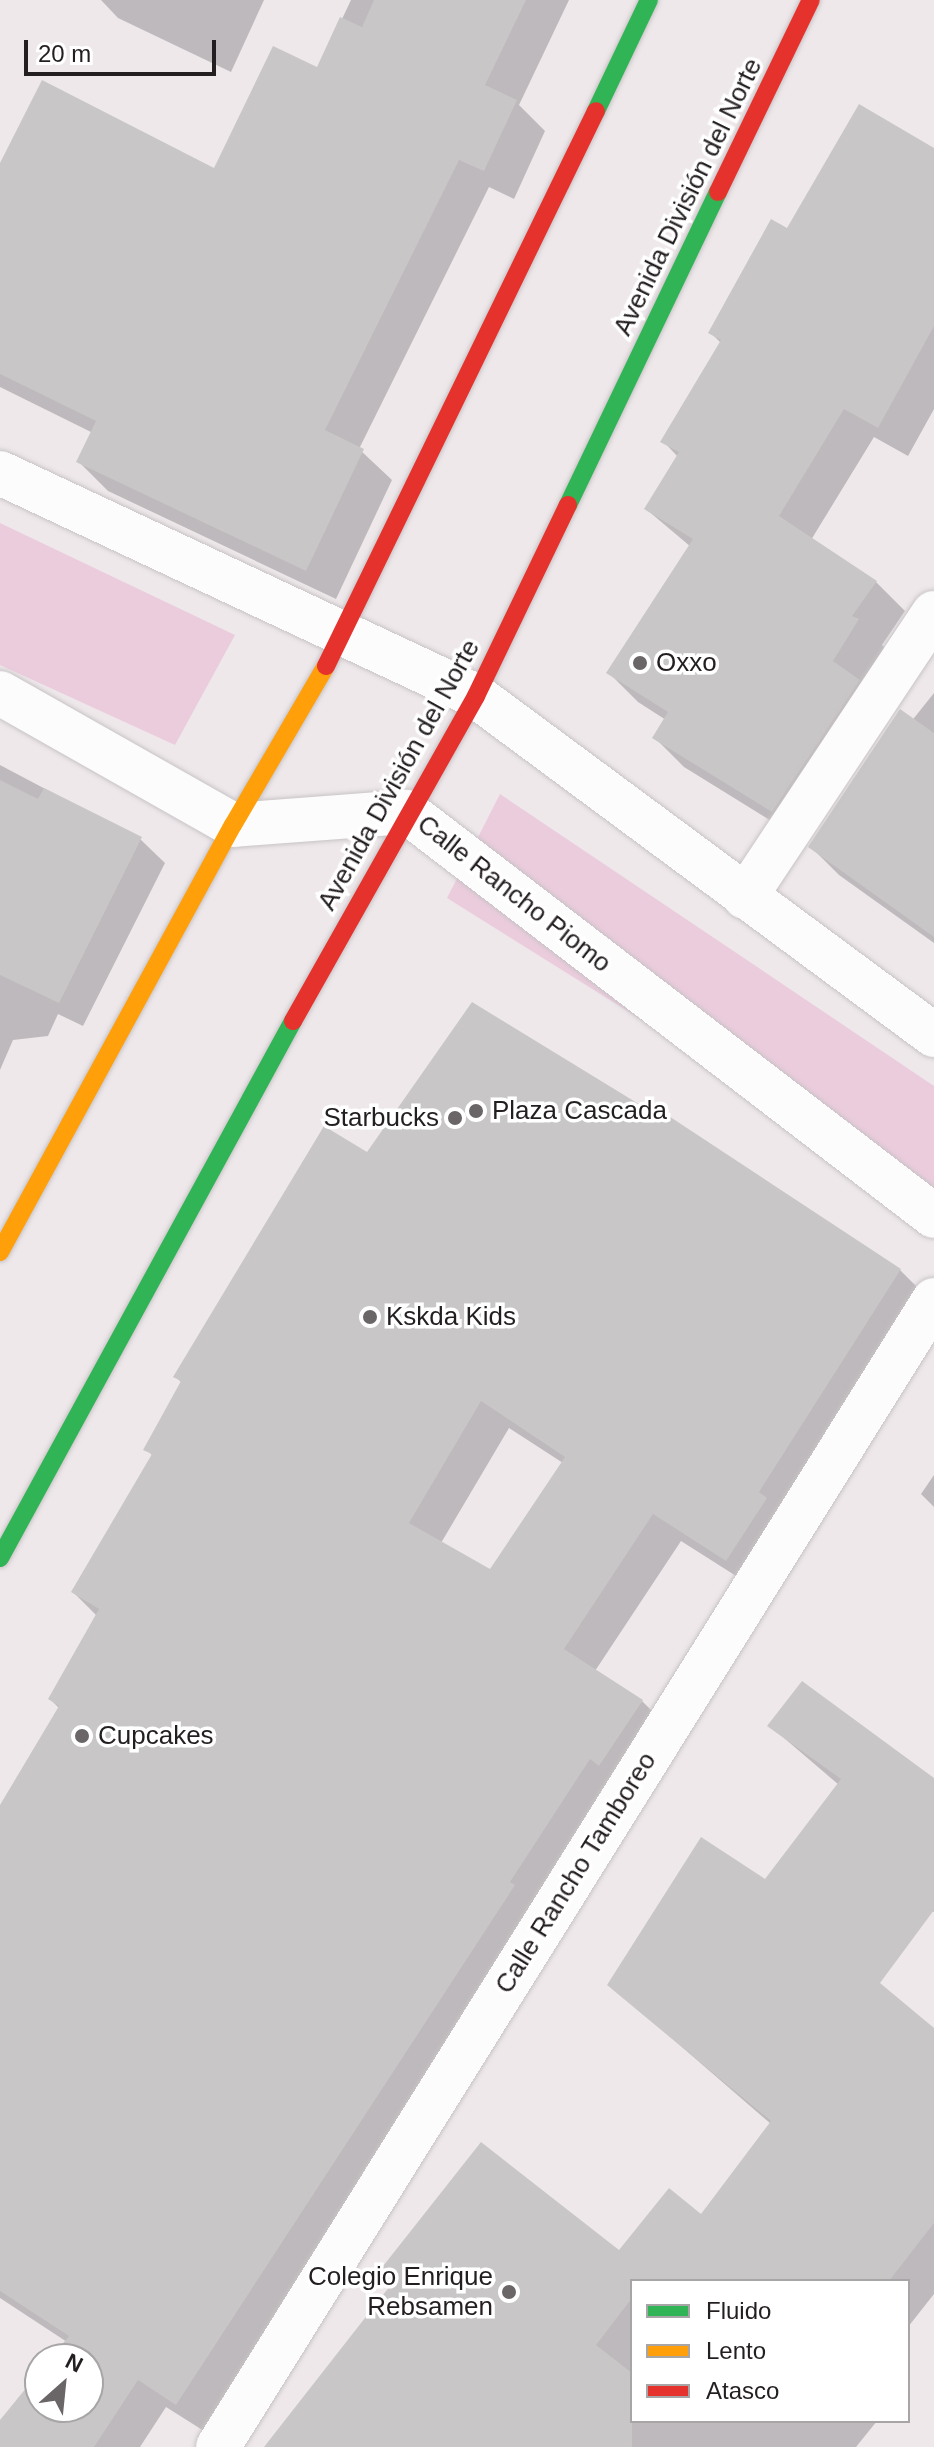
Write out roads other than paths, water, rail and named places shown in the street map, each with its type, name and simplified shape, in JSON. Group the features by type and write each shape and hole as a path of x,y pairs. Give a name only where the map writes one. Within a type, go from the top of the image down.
{"main road":[{"path":"0,1252 233,825 345,634 649,0"},
{"path":"792,0 798,28"},
{"name":"Avenida División del Norte","path":"0,1558 407,812 476,696 811,0"}],"street":[{"path":"0,473 476,696 934,1035"},
{"path":"745,897 934,613"},
{"path":"0,693 233,825"},
{"name":"Calle Rancho Piomo","path":"233,825 407,812 934,1216"},
{"name":"Calle Rancho Tamboreo","path":"218,2447 934,1300"}],"place":[{"name":"Oxxo","path":"640,663"},
{"name":"Plaza Cascada","path":"476,1111"},
{"name":"Starbucks","path":"455,1118"},
{"name":"Kskda Kids","path":"370,1317"},
{"name":"Cupcakes","path":"82,1736"},
{"name":"Colegio Enrique Rebsamen","path":"509,2292"}]}
